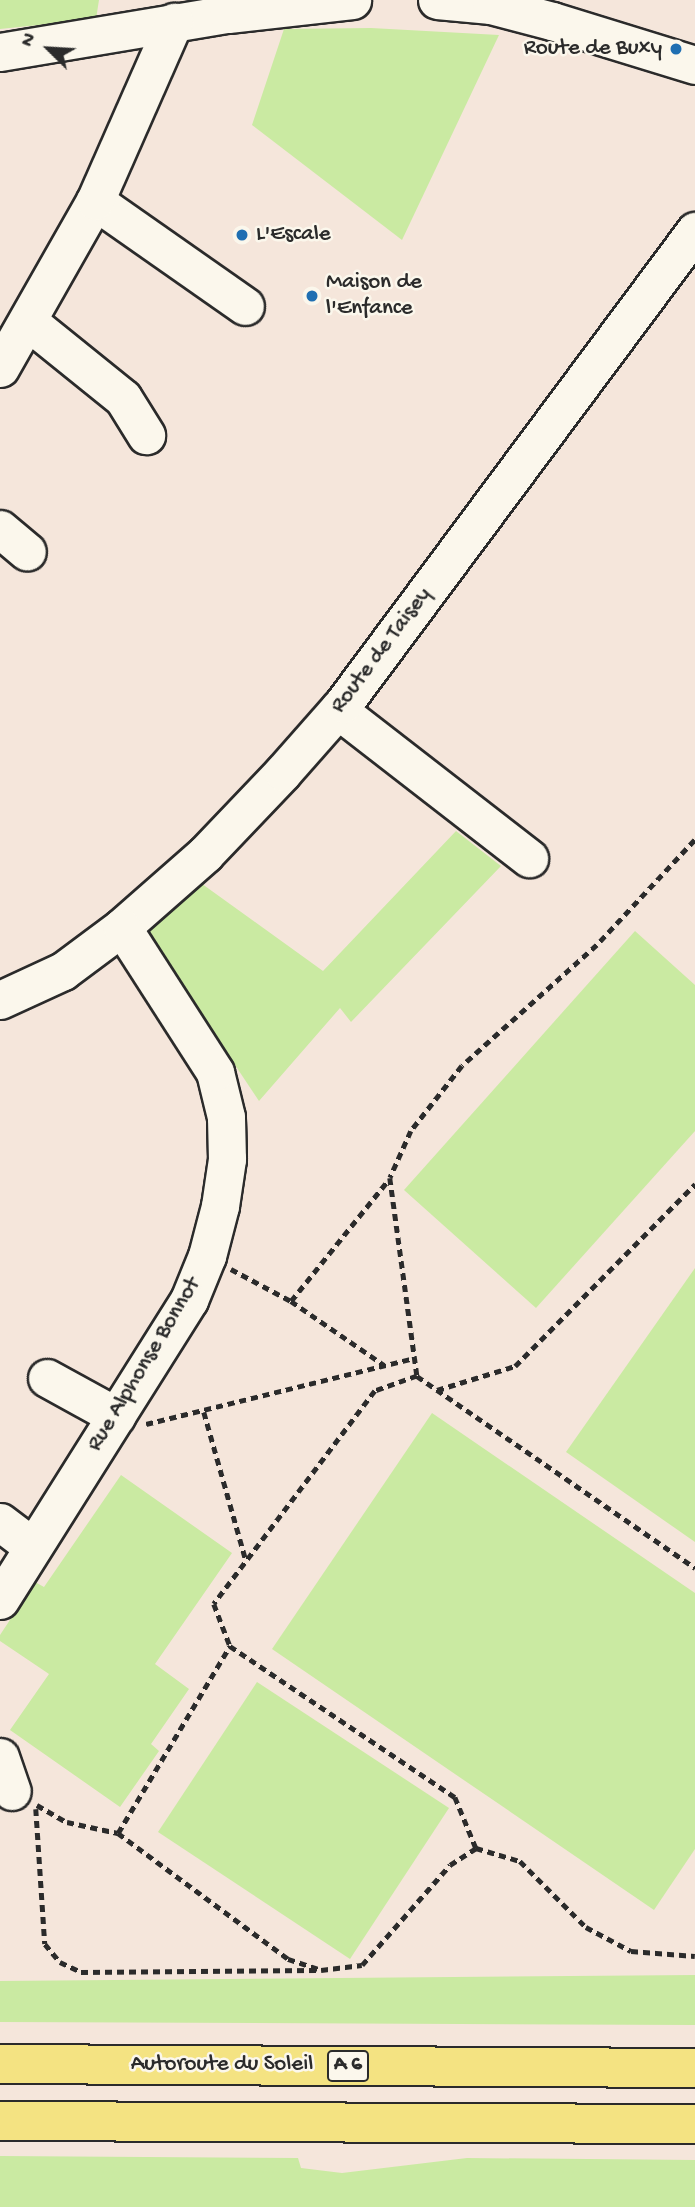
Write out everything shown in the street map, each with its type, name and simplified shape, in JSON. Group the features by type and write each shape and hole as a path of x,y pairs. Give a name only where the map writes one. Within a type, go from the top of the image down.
{"highway":[{"name":"Autoroute du Soleil","path":"0,2064 695,2067"},
{"path":"0,2121 695,2124"}],"street":[{"path":"0,52 261,5 352,0"},
{"path":"437,0 491,5 695,65"},
{"path":"0,368 30,323 95,201 174,22"},
{"path":"95,201 245,306"},
{"name":"Route de Taisey","path":"6,987 63,971 122,927 205,854 338,710 695,231"},
{"path":"30,323 123,398 146,435"},
{"path":"338,710 529,858"},
{"name":"Rue Alphonse Bonnot","path":"0,1600 189,1300 207,1256 227,1159 226,1117 215,1072 122,927"},
{"path":"47,1378 113,1421"},
{"path":"0,1522 33,1547"}],"path":[{"path":"291,1301 390,1178 411,1130 462,1066 597,945 695,840"},
{"path":"390,1178 417,1376 695,1568"},
{"path":"437,1390 515,1366 695,1184"},
{"path":"207,1256 291,1301 384,1365"},
{"path":"113,1421 161,1423 415,1358"},
{"path":"417,1376 375,1391 214,1604 230,1646 455,1797 476,1848"},
{"path":"204,1412 247,1560"},
{"path":"118,1833 230,1646"},
{"path":"16,1784 66,1822 118,1833 288,1959 321,1970"},
{"path":"16,1784 45,1944 60,1962 81,1972 321,1970 362,1965 450,1865 476,1848 520,1861 586,1927 631,1951 692,1956 695,1948"}],"green space":[{"path":"0,0 99,0 96,19 0,29"},
{"path":"371,28 499,35 402,240 252,125 284,29"},
{"path":"456,831 501,866 351,1022 340,1008 259,1101 147,933 198,881 323,971"},
{"path":"635,931 695,985 695,1131 536,1308 404,1190"},
{"path":"695,1268 695,1542 566,1452"},
{"path":"432,1413 695,1593 695,1849 654,1910 272,1649"},
{"path":"121,1475 232,1553 155,1664 189,1689 151,1744 159,1751 120,1807 10,1730 49,1674 0,1641 0,1635 35,1582 44,1587"},
{"path":"257,1682 449,1808 350,1959 158,1832"},
{"path":"695,1975 695,2025 0,2022 0,1981"},
{"path":"0,2156 298,2158 301,2168 342,2173 467,2158 695,2160 695,2207 0,2207"}],"place":[{"name":"Route de Buxy","path":"676,49"},
{"name":"L'Escale","path":"242,235"},
{"name":"Maison de l'Enfance","path":"312,296"}]}
